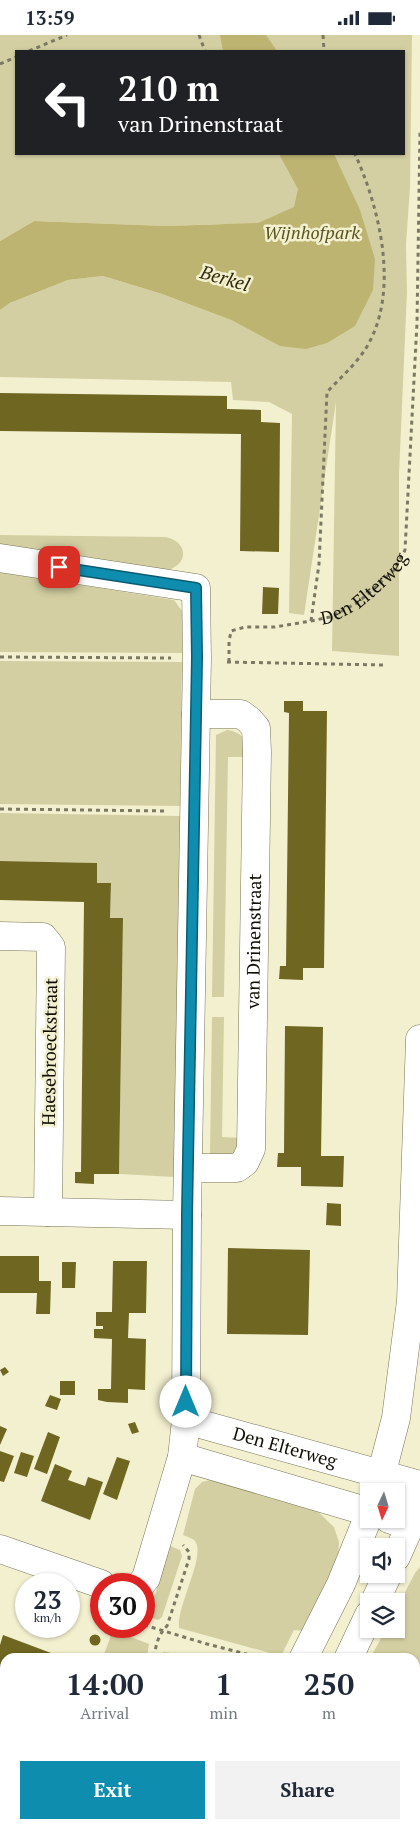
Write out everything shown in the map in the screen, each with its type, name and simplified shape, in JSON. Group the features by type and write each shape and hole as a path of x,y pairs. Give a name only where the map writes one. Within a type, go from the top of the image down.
{"street":[{"path":"0,558 196,588 197,658 187,1215 186,1420 182,1457 160,1535 147,1573"},
{"name":"van Drinenstraat","path":"189,1168 237,1168 245,1162 251,1149 258,752 256,728 241,714 196,714"},
{"name":"Haesebroeckstraat","path":"0,936 42,937 51,947 48,1212"},
{"path":"380,1483 396,1418 411,1301 420,1039"},
{"path":"0,1211 187,1215"},
{"name":"Den Elterweg","path":"186,1420 380,1483"},
{"path":"182,1457 360,1511"},
{"name":"Den Elterweg","path":"405,1484 420,1485"},
{"path":"402,1538 420,1493"},
{"path":"307,1651 341,1584 363,1528"},
{"path":"0,1549 90,1580"},
{"path":"351,1653 360,1634"}],"path":[{"path":"31,50 66,35"},
{"path":"200,35 205,50"},
{"path":"323,35 324,50"},
{"path":"0,63 15,57"},
{"name":"Den Elterweg","path":"229,662 231,631 236,629 275,627 330,617 357,603 394,569 404,550 417,323 420,131"},
{"path":"311,621 319,564 327,392 359,359 371,340 380,319 384,293 382,245 371,195 356,155"},
{"path":"0,657 197,658 229,662 384,665"},
{"path":"0,809 195,812"},
{"path":"155,1653 161,1632 167,1626 189,1559 189,1552 186,1547 160,1535"},
{"path":"155,1630 242,1653"}],"green space":[{"name":"Wijnhofpark","path":"0,35 412,35 410,188 406,244 407,292 399,474 399,656 332,651 336,402 304,615 289,613 292,414 269,402 233,400 231,382 0,377 0,310 10,303 68,280 103,276 162,294 231,320 281,346 222,224 166,226 34,221 0,241"},
{"path":"0,535 166,537 179,543 183,553 180,563 168,570 0,544"},
{"path":"0,572 174,600 182,611 182,653 0,652"},
{"path":"0,661 182,662 180,806 0,804"},
{"path":"227,730 238,733 244,739 248,757 228,757 224,997 212,997 216,735"},
{"path":"0,813 180,816 174,1177 119,1174 123,918 110,918 111,884 97,883 97,863 0,861"},
{"path":"212,1017 224,1017 222,1137 242,1138 236,1153 230,1158 210,1154"},
{"path":"215,1479 315,1509 334,1527 339,1542 338,1558 304,1631 294,1630 282,1653 270,1653 179,1628 179,1618 197,1556 197,1547 194,1540 183,1535 195,1489 202,1482"},
{"path":"170,1546 180,1550 182,1556 162,1617 158,1620 155,1619 155,1595"},
{"path":"420,1567 420,1653 373,1653 381,1638 405,1638 404,1593"},
{"path":"110,1638 134,1638 149,1644 148,1653 104,1653"}],"water":[{"path":"220,35 266,35 276,50 223,50"},
{"name":"Berkel","path":"280,155 334,155 360,210 375,259 373,290 355,326 327,343 306,349 280,346 231,320 162,294 103,276 68,280 10,303 0,310 0,241 34,221 166,226 258,223 294,207 298,189"}],"building":[{"path":"0,393 227,396 227,409 261,410 261,422 280,423 279,552 240,551 241,434 0,431"},
{"path":"263,587 279,588 278,614 262,614"},
{"path":"284,701 303,701 303,711 327,711 324,968 303,968 303,980 279,979 280,966 286,966 289,713 284,712"},
{"path":"0,861 97,863 97,883 111,883 110,918 123,918 119,1174 94,1174 94,1184 75,1183 75,1172 81,1172 84,902 0,900"},
{"path":"285,1026 323,1027 321,1156 344,1156 343,1187 301,1186 301,1167 277,1167 278,1153 284,1153"},
{"path":"327,1203 341,1204 341,1226 326,1225"},
{"path":"228,1248 310,1250 308,1335 227,1334"},
{"path":"0,1256 39,1256 39,1281 51,1281 50,1314 36,1314 37,1293 0,1293"},
{"path":"113,1261 147,1261 146,1313 129,1313 128,1338 146,1339 145,1390 128,1389 128,1403 98,1400 98,1389 111,1389 112,1339 94,1338 94,1329 103,1329 103,1326 96,1326 96,1312 112,1312"},
{"path":"62,1262 76,1262 75,1288 62,1288"},
{"path":"5,1367 9,1372 3,1376 0,1370"},
{"path":"60,1381 75,1381 75,1395 60,1395"},
{"path":"50,1395 61,1399 57,1410 45,1406"},
{"path":"135,1422 139,1432 132,1434 128,1424"},
{"path":"0,1426 7,1429 0,1445"},
{"path":"48,1432 60,1437 47,1474 34,1469"},
{"path":"0,1451 14,1456 4,1482 0,1481"},
{"path":"21,1452 34,1456 27,1477 14,1473"},
{"path":"117,1457 130,1461 117,1500 103,1494"},
{"path":"55,1464 72,1471 68,1480 85,1486 88,1477 103,1482 90,1520 41,1501"},
{"path":"3,1635 51,1653 0,1653"},
{"path":"90,1638 100,1638 99,1644 91,1644"}],"route":[{"path":"59,567 196,588 197,658 187,1215 186,1402"}]}
